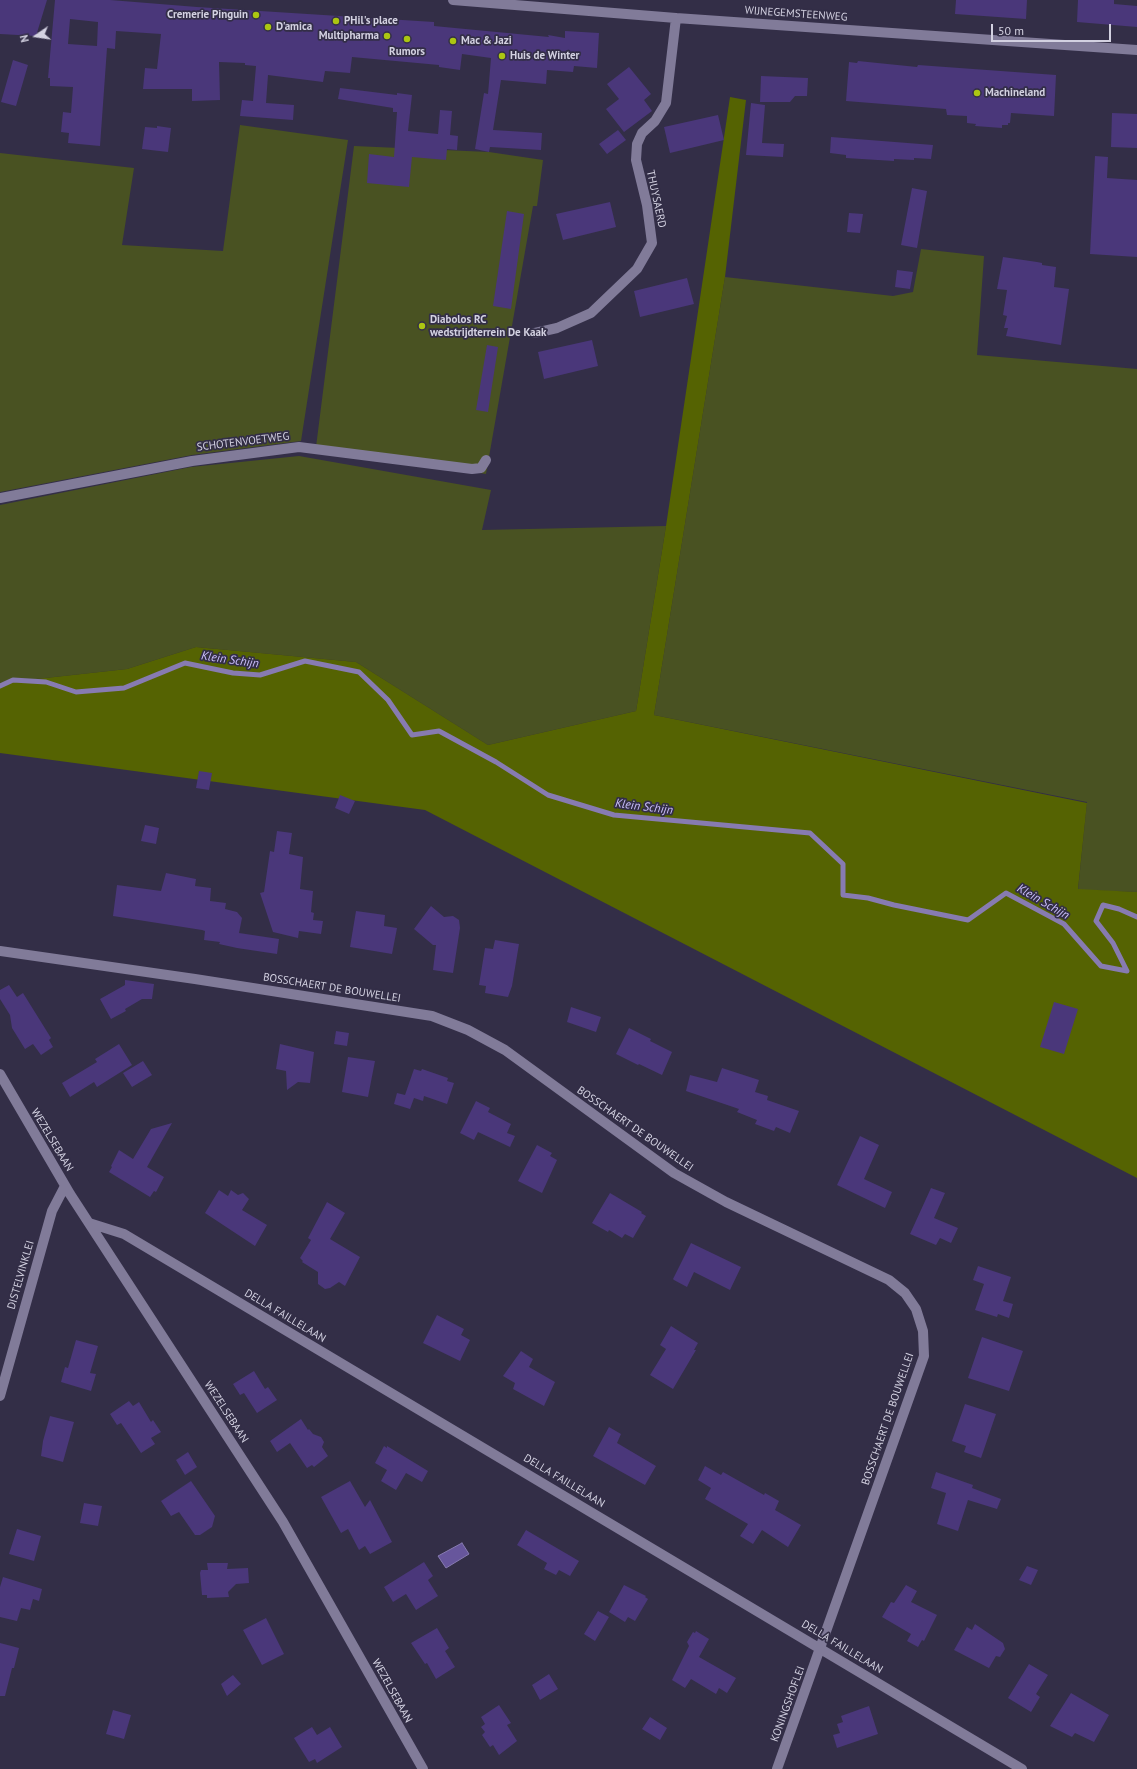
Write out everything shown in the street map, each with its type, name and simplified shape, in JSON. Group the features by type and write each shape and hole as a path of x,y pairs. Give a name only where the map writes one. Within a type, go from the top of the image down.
{"street":[{"name":"WIJNEGEMSTEENWEG","path":"453,0 676,18 1137,50"},
{"name":"THUYSAERD","path":"534,333 557,328 591,313 637,269 652,243 647,205 636,160 637,149 642,133 655,121 666,102 676,18"},
{"name":"SCHOTENVOETWEG","path":"0,498 192,461 299,447 472,469 480,468 486,460"},
{"name":"BOSSCHAERT DE BOUWELLEI","path":"0,951 195,978 432,1016 468,1030 505,1050 674,1173 726,1202 889,1280 904,1293 916,1309 923,1331 924,1356 821,1648"},
{"name":"WEZELSEBAAN","path":"0,1074 65,1186 283,1522 419,1768"},
{"name":"DISTELVINKLEI","path":"0,1396 52,1211 65,1186"},
{"name":"DELLA FAILLELAAN","path":"89,1223 124,1234 1022,1769"},
{"name":"KONINGSHOFLEI","path":"777,1769 821,1648"}],"green space":[{"path":"730,97 746,100 725,277 654,715 1087,803 1078,889 1137,892 1137,1178 425,810 0,753 0,683 127,669 196,647 356,662 488,745 636,711 666,526"},
{"path":"240,125 348,140 301,441 192,455 0,492 0,153 134,168 122,245 223,251"},
{"name":"Diabolos RC wedstrijdterrein De Kaak","path":"354,146 489,152 543,160 537,206 533,206 486,474 316,447"},
{"path":"921,249 984,256 977,355 1137,369 1137,892 1078,890 1087,802 654,715 725,277 893,296 913,292"},
{"path":"299,456 491,490 482,530 666,526 636,711 488,745 356,662 196,647 127,669 0,683 0,505 191,467"}],"shaded area":[{"path":"462,1543 469,1554 446,1568 438,1556"}],"building":[{"path":"0,0 47,0 36,36 0,34"},
{"path":"55,0 110,0 434,22 434,26 549,37 548,35 565,38 565,31 599,33 597,68 574,66 573,72 547,70 546,84 501,80 493,130 542,133 541,150 490,147 489,152 475,149 484,93 488,94 491,58 462,54 460,70 439,67 439,65 352,57 350,73 325,71 323,82 268,75 266,103 294,105 293,120 240,116 242,100 253,101 256,66 245,65 245,63 219,62 220,100 192,101 192,89 143,89 145,68 157,69 161,34 116,31 115,49 107,48 100,146 68,143 69,133 61,132 63,112 71,113 73,87 50,86 50,78 48,78","holes":["70,19 98,22 97,46 68,44"]},
{"path":"956,0 1027,0 1026,19 955,14"},
{"path":"1078,0 1114,0 1114,4 1137,6 1137,27 1077,22"},
{"path":"13,60 28,65 16,106 1,102"},
{"path":"858,61 917,67 918,65 1056,75 1054,116 1011,113 1010,123 1008,123 1008,125 1002,125 1002,128 975,126 976,124 967,123 967,116 947,115 946,109 846,101 849,62 857,63"},
{"path":"629,67 651,94 644,100 652,111 624,132 606,109 619,99 607,84"},
{"path":"761,76 808,78 807,96 795,96 790,102 760,102"},
{"path":"340,88 397,95 397,93 412,95 408,131 438,134 440,110 452,111 450,135 458,136 457,150 447,149 446,160 412,157 409,187 367,183 369,154 394,157 397,112 393,112 393,108 338,99"},
{"path":"751,103 765,105 762,143 784,144 783,157 746,155"},
{"path":"1112,113 1137,114 1137,148 1111,147"},
{"path":"718,115 724,140 670,153 664,127"},
{"path":"157,126 171,128 168,152 142,149 145,127 157,128"},
{"path":"618,130 626,140 607,154 599,144"},
{"path":"831,137 933,145 931,159 894,159 894,161 846,158 846,155 830,153"},
{"path":"1095,156 1108,157 1107,178 1137,180 1137,257 1090,254"},
{"path":"912,188 927,191 917,248 901,245"},
{"path":"610,202 616,227 563,240 556,214"},
{"path":"507,211 524,214 511,309 493,306"},
{"path":"849,213 863,214 860,233 847,232"},
{"path":"1003,257 1037,262 1042,263 1042,265 1056,267 1054,287 1069,289 1061,345 1006,336 1008,328 1004,328 1007,316 1003,315 1007,290 997,289"},
{"path":"897,270 913,272 910,289 895,287"},
{"path":"687,278 694,304 640,317 634,291"},
{"path":"592,340 598,366 544,379 538,352"},
{"path":"487,345 498,347 488,412 476,410"},
{"path":"199,771 212,773 209,790 196,788"},
{"path":"340,795 355,801 349,814 335,808"},
{"path":"145,825 159,828 156,844 141,841"},
{"path":"277,831 292,833 289,854 303,857 300,889 313,891 311,912 314,913 313,920 323,921 321,934 299,931 298,938 273,932 260,893 264,892 270,851 274,852"},
{"path":"166,873 196,879 195,886 211,888 210,901 226,903 225,909 237,912 242,918 239,933 279,939 277,954 237,948 219,944 220,942 204,940 205,931 202,930 113,916 117,885 161,891"},
{"path":"431,906 444,917 453,916 459,920 460,928 453,973 433,970 436,945 433,945 414,929"},
{"path":"356,911 385,915 384,926 397,928 392,954 350,947"},
{"path":"495,940 519,944 512,986 508,997 485,993 486,986 479,985 485,948 493,949"},
{"path":"125,980 154,984 152,999 142,999 125,1009 126,1011 111,1019 100,999 125,985"},
{"path":"9,985 17,997 23,993 51,1038 49,1040 53,1047 41,1055 33,1044 25,1049 12,1028 10,1015 0,999 0,990"},
{"path":"1054,1002 1078,1009 1064,1054 1040,1047"},
{"path":"571,1007 601,1017 596,1032 567,1022"},
{"path":"629,1028 672,1052 662,1075 616,1054"},
{"path":"336,1031 349,1033 347,1046 334,1044"},
{"path":"119,1044 132,1065 97,1087 94,1082 70,1097 62,1083 97,1062 95,1059"},
{"path":"280,1044 314,1052 310,1083 298,1082 287,1090 286,1071 276,1069"},
{"path":"348,1057 375,1061 368,1097 342,1092"},
{"path":"143,1061 152,1075 132,1087 123,1073"},
{"path":"722,1068 759,1080 755,1092 768,1096 767,1100 799,1111 790,1133 776,1127 774,1131 755,1124 757,1120 737,1112 739,1109 686,1091 690,1075 717,1082"},
{"path":"414,1069 421,1071 422,1069 448,1078 447,1081 454,1083 447,1104 424,1096 423,1101 414,1098 410,1109 394,1104 397,1093 405,1095"},
{"path":"476,1101 490,1108 488,1112 511,1124 507,1133 515,1136 510,1147 478,1132 474,1140 460,1133"},
{"path":"172,1123 147,1167 164,1177 156,1192 154,1191 150,1197 109,1172 119,1150 133,1159 151,1129"},
{"path":"860,1136 879,1145 864,1179 892,1192 885,1208 837,1185"},
{"path":"537,1145 552,1153 550,1156 557,1160 542,1193 518,1181"},
{"path":"931,1188 945,1193 934,1218 958,1228 951,1243 940,1238 936,1245 910,1234"},
{"path":"219,1190 228,1196 231,1190 238,1195 243,1193 249,1199 242,1210 267,1225 255,1246 205,1213"},
{"path":"610,1193 642,1212 641,1213 646,1216 633,1238 625,1234 622,1238 609,1230 608,1232 592,1223"},
{"path":"327,1202 345,1213 330,1239 360,1257 345,1286 339,1282 330,1288 325,1289 318,1284 318,1272 302,1262 303,1261 300,1258 311,1240 308,1238"},
{"path":"691,1243 741,1267 730,1290 694,1272 687,1287 673,1279"},
{"path":"978,1266 1011,1277 1003,1301 1013,1304 1009,1318 998,1314 997,1317 975,1310 984,1284 973,1280"},
{"path":"437,1315 464,1329 461,1335 470,1340 460,1361 423,1343"},
{"path":"671,1326 698,1343 694,1350 696,1350 673,1389 650,1375 666,1349 660,1345"},
{"path":"982,1337 1023,1351 1009,1391 968,1378"},
{"path":"76,1340 98,1346 90,1373 96,1374 91,1391 61,1382 65,1367 68,1368"},
{"path":"521,1351 533,1359 529,1367 555,1382 544,1406 513,1389 515,1383 503,1376"},
{"path":"254,1371 265,1389 268,1387 277,1400 257,1413 244,1393 240,1395 233,1384"},
{"path":"129,1401 133,1406 139,1402 151,1422 153,1420 161,1432 151,1438 155,1444 141,1453 121,1423 117,1425 110,1414"},
{"path":"965,1404 996,1414 981,1458 964,1452 966,1446 952,1441"},
{"path":"50,1416 74,1422 63,1462 41,1456 43,1441"},
{"path":"301,1419 308,1430 309,1429 313,1434 321,1437 324,1442 322,1447 328,1456 314,1467 312,1465 307,1468 290,1443 277,1452 270,1441"},
{"path":"609,1427 621,1434 617,1443 656,1466 645,1485 593,1456"},
{"path":"384,1446 387,1448 387,1446 428,1471 422,1482 406,1473 396,1490 381,1481 387,1470 375,1463"},
{"path":"188,1452 197,1467 185,1475 176,1460"},
{"path":"705,1466 721,1475 723,1472 764,1495 765,1493 779,1501 775,1510 801,1525 788,1547 762,1530 753,1544 740,1536 748,1524 705,1499 711,1488 698,1480"},
{"path":"936,1472 973,1485 972,1488 1001,1499 997,1509 968,1500 958,1531 937,1524 946,1493 931,1488"},
{"path":"191,1481 215,1516 212,1527 200,1535 195,1535 179,1512 171,1516 161,1501"},
{"path":"350,1481 365,1507 370,1500 392,1542 370,1554 365,1546 359,1550 348,1529 341,1533 321,1497"},
{"path":"84,1503 102,1506 98,1526 80,1523"},
{"path":"17,1529 41,1536 34,1561 9,1554"},
{"path":"526,1530 579,1561 570,1576 559,1570 556,1575 544,1569 547,1563 517,1545"},
{"path":"424,1562 433,1576 428,1580 438,1596 416,1610 406,1594 393,1602 384,1587"},
{"path":"207,1563 228,1563 227,1569 248,1568 249,1583 236,1584 228,1592 229,1597 207,1598 207,1595 202,1595 200,1573 201,1570 208,1570"},
{"path":"1027,1566 1038,1570 1031,1585 1019,1580"},
{"path":"3,1577 42,1589 39,1601 33,1599 30,1610 21,1608 17,1621 0,1617 0,1587"},
{"path":"624,1585 646,1596 645,1597 648,1599 635,1621 628,1617 625,1622 609,1612"},
{"path":"906,1585 917,1591 911,1602 937,1615 924,1641 922,1640 918,1647 907,1641 911,1634 882,1617 891,1602 894,1603"},
{"path":"598,1611 609,1617 595,1641 584,1634"},
{"path":"266,1618 284,1654 262,1665 243,1630"},
{"path":"975,1624 1003,1643 1005,1649 1000,1657 996,1656 989,1668 954,1650 967,1627 972,1630"},
{"path":"437,1628 449,1648 445,1651 455,1667 436,1679 427,1663 425,1664 411,1643"},
{"path":"696,1631 709,1639 699,1657 736,1678 727,1693 719,1688 716,1694 691,1679 685,1688 672,1680 689,1646 687,1642 693,1632 695,1633"},
{"path":"0,1643 19,1648 5,1696 0,1696"},
{"path":"1029,1664 1048,1675 1036,1694 1040,1697 1031,1712 1008,1698"},
{"path":"549,1674 558,1689 540,1700 532,1685"},
{"path":"233,1675 241,1684 227,1696 221,1684"},
{"path":"1071,1693 1109,1715 1094,1742 1075,1733 1072,1737 1050,1726"},
{"path":"499,1705 511,1723 507,1725 517,1741 499,1755 493,1745 490,1747 482,1735 485,1732 481,1727 485,1724 481,1717"},
{"path":"869,1706 878,1734 837,1748 833,1735 840,1733 837,1724 843,1722 841,1716"},
{"path":"113,1710 131,1715 124,1739 106,1734"},
{"path":"650,1717 667,1728 660,1740 642,1729"},
{"path":"312,1727 317,1735 330,1727 342,1747 317,1763 315,1759 309,1762 294,1738"}],"waterway":[{"name":"Klein Schijn","path":"0,686 13,680 46,682 76,692 124,688 185,663 233,673 260,675 305,661 359,672 388,700 412,735 439,731 496,762 548,795 614,815 810,833 843,864 843,895 868,898 894,905 968,920 1006,893 1064,924 1101,966 1127,971 1113,943 1096,921 1103,905 1119,909 1137,917"}],"place":[{"name":"Cremerie Pinguin","path":"256,15"},
{"name":"PHil's place","path":"336,21"},
{"name":"D'amica","path":"268,27"},
{"name":"Multipharma","path":"387,36"},
{"name":"Rumors","path":"407,39"},
{"name":"Mac & Jazi","path":"453,41"},
{"name":"Huis de Winter","path":"502,56"},
{"name":"Machineland","path":"977,93"},
{"name":"Diabolos RC wedstrijdterrein De Kaak","path":"422,326"}]}
